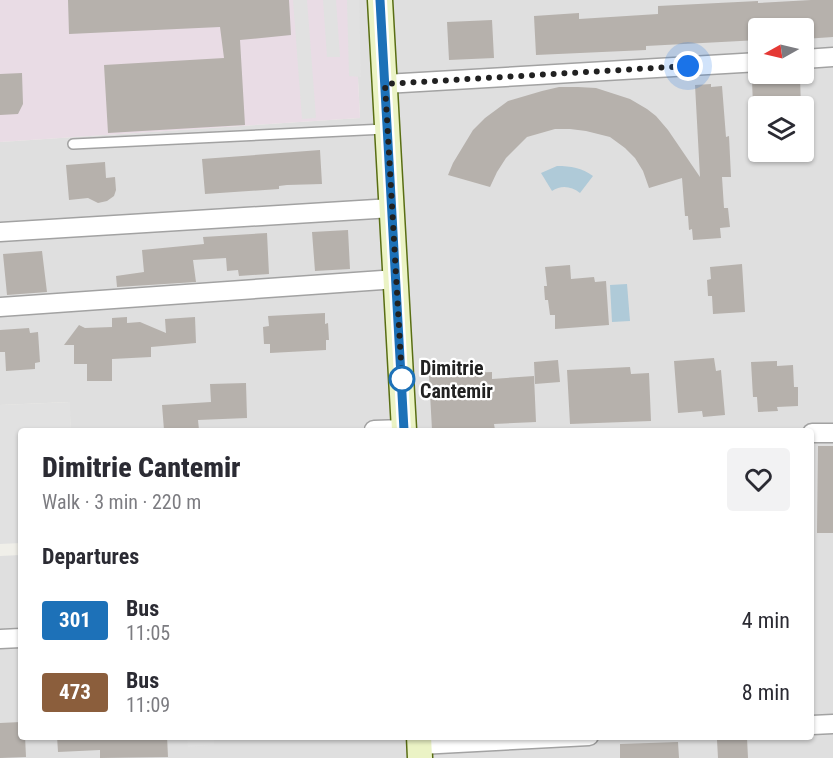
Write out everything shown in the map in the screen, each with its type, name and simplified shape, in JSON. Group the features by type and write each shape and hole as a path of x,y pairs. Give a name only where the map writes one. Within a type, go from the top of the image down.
{"street":[{"path":"380,0 404,428"},
{"path":"814,58 833,57"},
{"path":"385,84 748,63"},
{"path":"0,232 392,208"},
{"path":"0,307 397,279"},
{"path":"814,433 833,433"},
{"path":"0,639 18,638"},
{"path":"814,725 833,724"},
{"path":"420,746 521,740"}],"lane":[{"path":"73,144 387,129"}],"shaded area":[{"path":"0,0 354,0 360,118 0,142"},
{"path":"293,0 307,0 316,118 302,119"},
{"path":"323,0 336,0 340,57 327,57"},
{"path":"347,0 359,0 361,77 349,76"},
{"path":"354,0 833,0 833,758 0,758 0,556 18,555 18,740 814,740 814,428 71,428 69,402 0,405 0,142 360,118"},
{"path":"70,402 71,428 18,428 18,543 0,544 0,405"},
{"path":"187,740 214,740 214,745 188,747"}],"water":[{"path":"557,166 576,168 593,176 580,193 566,187 552,191 541,173"},
{"path":"627,284 630,321 612,322 610,285"}],"building":[{"path":"68,0 289,0 291,35 240,40 245,125 108,133 104,65 224,58 220,27 69,34"},
{"path":"833,0 833,37 814,38 814,18 748,18 748,41 646,46 646,50 536,55 534,16 579,13 579,19 658,14 658,6 758,1 758,3"},
{"path":"492,20 494,58 449,60 447,22"},
{"path":"22,73 23,104 18,114 0,115 0,74"},
{"path":"711,84 711,87 722,86 726,137 729,136 731,177 722,177 724,208 728,208 730,227 720,228 721,238 693,240 692,229 689,230 688,216 685,216 682,178 649,188 643,171 625,148 610,137 586,131 555,129 527,137 506,158 490,187 448,175 473,130 508,101 559,87 578,87 596,88 630,99 647,109 668,130 700,177 695,85"},
{"path":"752,84 800,84 801,96 753,96"},
{"path":"320,150 322,184 287,185 279,186 279,189 205,194 202,159"},
{"path":"105,162 106,178 115,177 114,196 98,203 88,198 69,200 66,165"},
{"path":"348,230 350,269 315,271 312,232"},
{"path":"267,233 269,274 239,276 238,270 227,271 226,258 193,260 196,282 117,287 116,276 144,272 142,250 204,244 203,237"},
{"path":"42,251 47,292 7,295 3,254"},
{"path":"742,264 745,312 713,314 712,296 708,296 707,280 711,279 710,267"},
{"path":"570,265 571,279 594,277 595,282 606,281 609,325 555,329 555,315 550,315 548,300 545,300 544,286 547,286 545,267"},
{"path":"325,313 329,340 326,340 326,350 270,353 270,344 264,344 263,327 269,326 268,316"},
{"path":"127,317 127,323 140,322 166,333 165,319 195,317 196,343 151,347 151,357 112,359 112,381 87,381 87,364 74,364 74,345 64,345 79,325 85,328 112,327 112,318"},
{"path":"29,328 30,333 38,332 40,362 35,363 35,369 6,371 5,352 0,352 0,330"},
{"path":"714,358 716,371 721,370 725,415 703,417 702,411 678,413 674,361"},
{"path":"558,360 560,382 535,384 534,362"},
{"path":"777,361 777,366 793,365 794,387 798,387 798,406 777,407 778,411 758,412 757,397 753,397 751,362"},
{"path":"630,367 631,374 649,373 651,421 570,424 567,370"},
{"path":"492,372 492,379 534,376 536,422 494,424 495,428 432,428 429,375"},
{"path":"246,383 247,418 198,420 199,428 164,428 162,405 211,402 210,384"},
{"path":"818,446 833,446 833,533 817,533"},
{"path":"18,722 18,740 25,740 26,757 0,758 0,723"},
{"path":"57,740 167,740 168,757 100,758 100,750 58,752"},
{"path":"717,740 747,740 748,758 718,758"},
{"path":"678,742 679,758 620,758 620,744"}],"bus line":[{"name":"301","path":"380,0 404,428"}],"place":[{"name":"Dimitrie Cantemir","path":"402,379"}],"route":[{"path":"402,379 385,84 688,66"}]}
